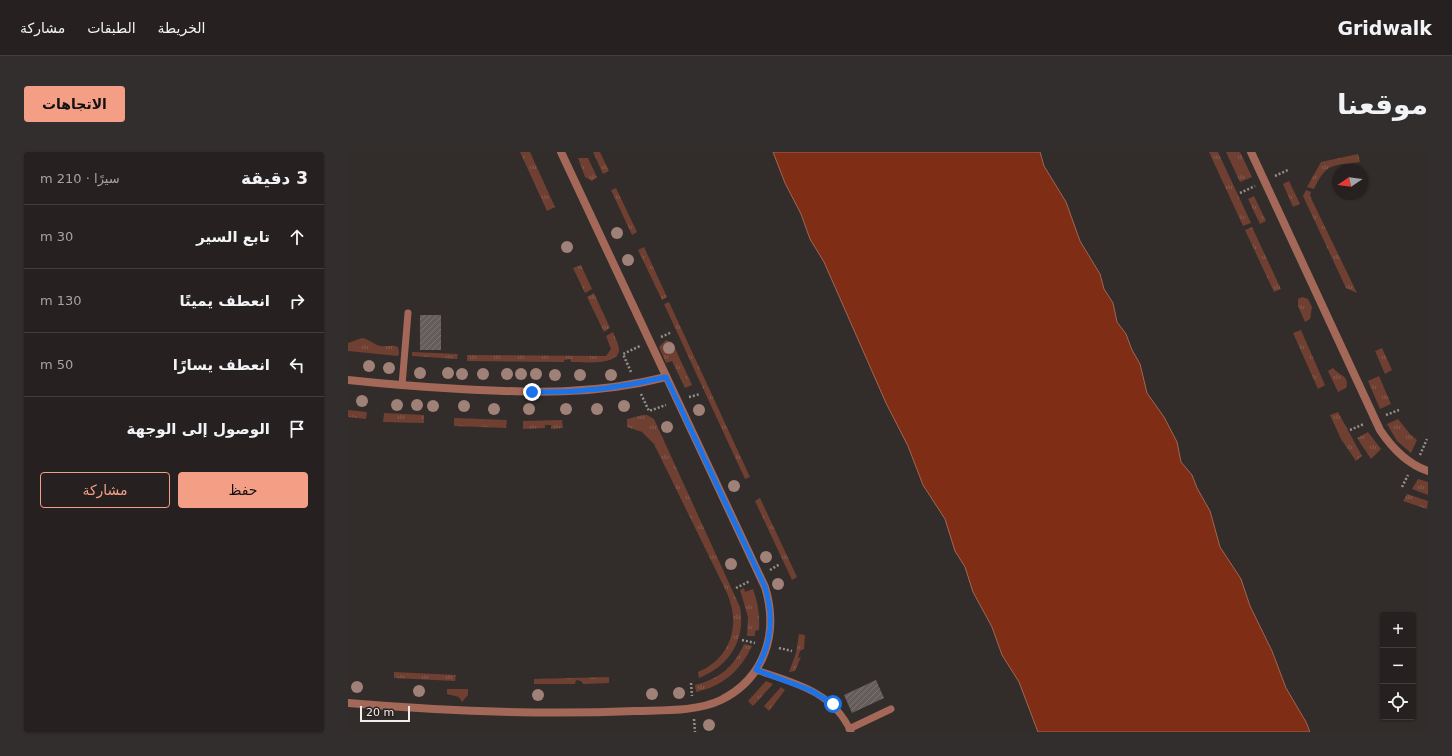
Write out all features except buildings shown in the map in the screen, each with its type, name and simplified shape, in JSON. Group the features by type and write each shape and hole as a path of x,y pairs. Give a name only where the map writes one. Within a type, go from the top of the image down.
{"street":[{"path":"348,703 526,713 611,712 693,707 720,700 740,688 756,670 765,653 771,627 771,614 765,587 562,152"},
{"path":"1251,152 1380,430 1399,453 1414,464 1428,471"},
{"path":"348,380 497,391 576,392 624,387 666,377"}],"lane":[{"path":"402,385 408,313"},
{"path":"756,670 803,687 825,698 840,712 850,731 891,709"}],"path":[{"path":"1274,176 1288,170"},
{"path":"1240,192 1255,186"},
{"path":"657,339 672,332"},
{"path":"633,376 623,354 640,346"},
{"path":"641,394 648,411 667,405"},
{"path":"685,399 700,394"},
{"path":"1383,416 1399,410"},
{"path":"1350,430 1366,423"},
{"path":"1419,456 1427,439"},
{"path":"1402,488 1410,473"},
{"path":"768,571 780,564"},
{"path":"736,588 751,580"},
{"path":"742,640 758,643"},
{"path":"779,642 778,648 792,651"},
{"path":"691,683 693,699"},
{"path":"694,719 695,732"}],"green space":[{"path":"520,152 530,152 555,207 547,211"},
{"path":"593,152 600,152 609,171 603,174"},
{"path":"1209,152 1218,152 1251,223 1243,226"},
{"path":"1226,152 1240,152 1252,177 1240,182"},
{"path":"1358,154 1360,162 1332,164 1332,167 1323,174 1314,189 1307,187 1321,162"},
{"path":"578,158 588,158 597,177 592,181 585,177"},
{"path":"1289,181 1300,204 1293,207 1283,184"},
{"path":"616,188 637,232 632,235 611,190"},
{"path":"1306,190 1311,192 1310,196 1357,293 1346,288 1303,196"},
{"path":"1254,196 1266,221 1260,224 1248,199"},
{"path":"1252,227 1281,289 1274,292 1245,230"},
{"path":"644,247 667,297 662,300 638,250"},
{"path":"581,265 592,289 585,293 573,268"},
{"path":"594,293 610,328 604,332 587,297"},
{"path":"1302,297 1308,299 1312,307 1310,319 1305,322 1298,306 1298,299"},
{"path":"669,302 750,477 745,479 664,304"},
{"path":"1301,330 1325,385 1318,389 1293,333"},
{"path":"613,332 618,343 619,350 613,359 607,361 571,362 570,359 564,360 564,362 467,361 467,355 606,356 611,349 606,336"},
{"path":"362,338 378,345 398,347 398,356 348,351 348,343"},
{"path":"666,340 672,342 692,385 685,388 672,361 666,363 659,347"},
{"path":"1382,348 1392,370 1385,374 1375,351"},
{"path":"412,352 458,354 457,359 412,356"},
{"path":"1333,368 1345,378 1347,384 1346,388 1338,392 1328,371"},
{"path":"1379,376 1391,404 1380,409 1368,381"},
{"path":"348,410 367,412 366,419 348,417"},
{"path":"1338,412 1362,456 1356,461 1341,439 1330,415"},
{"path":"384,413 424,415 424,423 383,422"},
{"path":"647,415 654,419 740,607 740,630 738,640 733,650 727,659 719,666 710,673 699,678 698,672 709,666 718,658 730,639 733,628 731,605 727,593 654,444 642,432 627,427 627,419"},
{"path":"454,418 507,420 506,428 454,426"},
{"path":"1398,419 1417,440 1411,453 1397,441 1387,424"},
{"path":"562,420 563,428 551,429 551,425 545,425 545,428 523,429 523,421"},
{"path":"1368,432 1381,449 1371,459 1357,438"},
{"path":"1418,479 1428,482 1428,495 1412,489"},
{"path":"1407,494 1428,501 1427,509 1403,501"},
{"path":"760,498 797,577 792,580 755,501"},
{"path":"744,588 745,592 753,589 757,604 759,630 755,631 755,636 747,636 748,617 740,590"},
{"path":"799,634 805,635 804,649 800,651 798,658 801,657 795,671 789,672 796,653"},
{"path":"744,644 752,646 742,663 730,676 714,686 696,692 695,685 711,679 725,671 736,659"},
{"path":"394,672 456,675 455,681 394,678"},
{"path":"609,677 609,683 583,684 581,681 576,680 575,684 534,684 534,679"},
{"path":"766,681 773,684 753,706 748,701"},
{"path":"781,687 785,690 769,711 764,706"},
{"path":"447,689 468,689 468,695 462,702 459,697 447,694"}],"shaded area":[{"path":"773,152 1040,152 1044,166 1066,202 1080,241 1100,274 1104,289 1113,303 1117,322 1126,334 1132,350 1140,364 1147,393 1164,417 1177,442 1181,462 1192,475 1197,488 1210,511 1220,547 1241,579 1250,606 1272,651 1286,688 1306,722 1310,732 1038,732 1019,682 1002,655 992,627 973,592 965,567 955,551 945,519 923,485 908,446 886,403 824,262 810,239 801,214 785,183"}],"route":[{"path":"532,392 576,392 618,388 637,385 666,377 760,575 769,600 771,627 769,640 765,653 756,670 782,678 817,693 833,704"}]}
